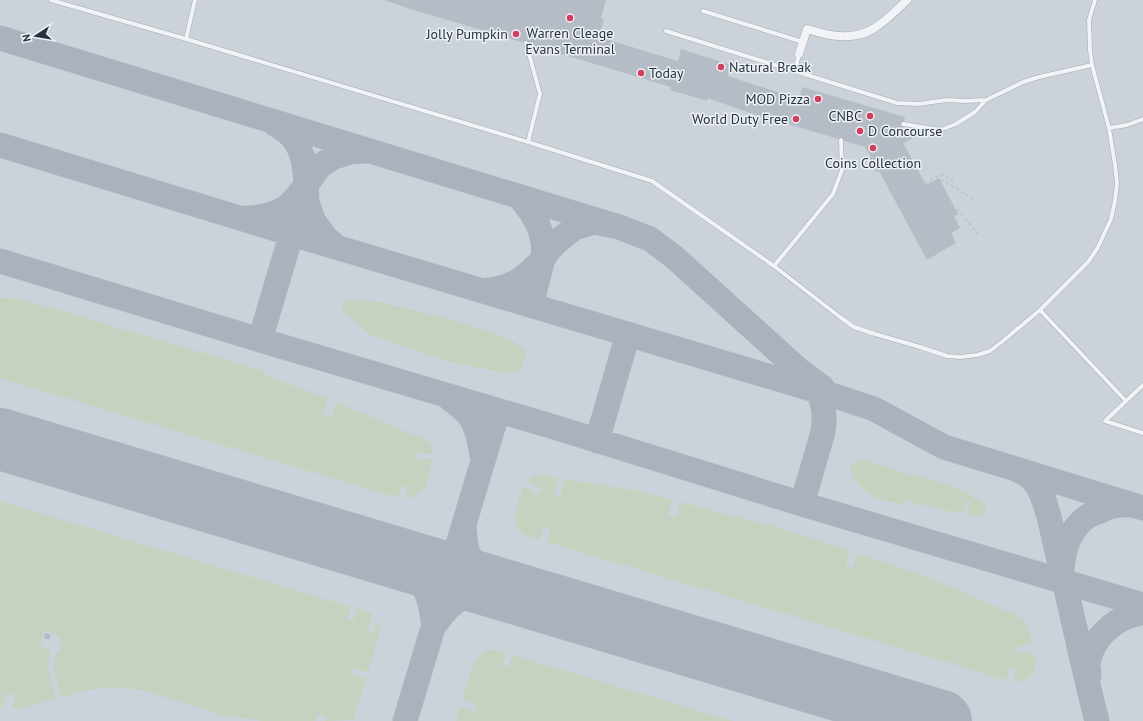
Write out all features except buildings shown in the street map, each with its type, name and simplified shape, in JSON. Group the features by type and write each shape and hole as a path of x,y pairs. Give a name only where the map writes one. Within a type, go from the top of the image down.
{"street":[{"path":"799,54 807,29 840,36 851,36 867,32 878,26 906,0"}],"lane":[{"path":"51,0 186,39 652,181 774,266 854,327 947,356 960,357 977,355 990,351 1040,310 1088,262 1097,249 1111,219 1117,183 1115,165 1109,128 1092,65 1090,50 1089,20 1095,0"},
{"path":"186,39 195,0"},
{"path":"703,11 803,42"},
{"path":"666,31 897,103 919,104 946,100 986,100"},
{"path":"526,43 540,94 528,142"},
{"path":"795,71 799,54"},
{"path":"903,124 940,130 956,124 975,112 986,100 1023,82 1092,65"},
{"path":"1109,128 1143,119"},
{"path":"774,266 833,194 842,170 841,140"},
{"path":"1040,310 1126,400"},
{"path":"1143,385 1105,421 1143,433"}],"path":[{"path":"925,183 941,174 956,183"},
{"path":"941,182 943,180 973,199"},
{"path":"957,211 958,210 978,234"}],"shaded area":[{"path":"0,0 1143,0 1143,721 0,721"}],"green space":[{"path":"0,297 21,299 261,370 269,377 328,398 322,415 332,417 336,402 430,442 434,454 416,453 416,460 433,458 425,490 406,500 407,486 402,486 398,498 0,378"},
{"path":"349,299 379,302 458,321 510,339 527,351 519,373 505,373 447,361 369,334 345,313 341,305"},
{"path":"862,460 932,480 966,492 986,505 982,518 966,514 971,502 967,500 962,514 906,500 905,504 895,503 870,495 858,484 849,466"},
{"path":"542,475 558,478 554,494 560,496 565,479 638,491 672,500 668,516 676,518 680,502 766,524 850,550 846,566 853,568 858,553 923,575 1022,618 1027,625 1033,643 1015,648 1017,654 1030,651 1031,655 1035,654 1036,666 1028,678 1013,682 1016,669 1010,668 1006,680 547,542 550,529 544,527 540,540 527,536 522,534 517,528 516,510 524,487 539,495 542,490 528,480 534,476"},
{"path":"0,501 351,607 347,619 353,621 357,608 372,614 368,630 374,632 378,621 380,627 379,633 368,672 353,668 351,674 366,679 353,720 325,721 326,716 318,714 315,721 262,721 223,715 144,691 121,687 92,689 61,697 54,669 57,652 62,649 59,635 44,631 40,645 50,649 48,668 56,699 21,708 12,708 16,696 7,693 3,706 0,706"},
{"path":"489,650 497,650 506,653 502,665 508,667 513,655 733,721 456,721 460,707 475,711 477,705 462,700 474,662 482,653"}],"taxiway":[{"path":"0,38 619,227"},
{"path":"245,218 255,218 280,211 291,203 306,185 304,164 297,144 293,138 275,124"},
{"path":"0,145 838,397 874,409 944,447 1143,508"},
{"path":"337,247 325,237 313,220 307,202 306,185 320,166 332,158 350,152 366,151"},
{"path":"260,340 306,185"},
{"path":"483,291 510,285 522,279 543,259 543,245 540,230 531,212 518,196"},
{"path":"531,305 543,259 548,251 558,241 574,228 594,222 619,227 650,239 674,257 799,370 822,387"},
{"path":"0,261 554,427 802,504 1143,605"},
{"path":"597,441 628,334"},
{"path":"802,504 824,424 823,405 811,381"},
{"path":"448,397 468,414 474,424 483,460"},
{"path":"405,721 498,411"},
{"path":"1019,471 1031,478 1039,489 1050,519 1097,721"},
{"path":"1062,568 1067,545 1073,531 1083,520 1090,515 1109,507 1129,505"},
{"path":"464,527 465,541 472,561 485,575 505,590"},
{"path":"394,558 412,573 426,592 434,626"},
{"path":"437,622 451,605 466,596 484,592 505,590"},
{"path":"1089,676 1088,663 1095,644 1101,636 1115,623 1124,618 1143,613"}],"runway":[{"path":"0,439 941,721"}],"place":[{"name":"Warren Cleage Evans Terminal","path":"570,18"},
{"name":"Jolly Pumpkin","path":"516,34"},
{"name":"Natural Break","path":"721,67"},
{"name":"Today","path":"641,73"},
{"name":"MOD Pizza","path":"818,99"},
{"name":"CNBC","path":"870,116"},
{"name":"World Duty Free","path":"796,119"},
{"name":"D Concourse","path":"860,131"},
{"name":"Coins Collection","path":"873,148"}]}
